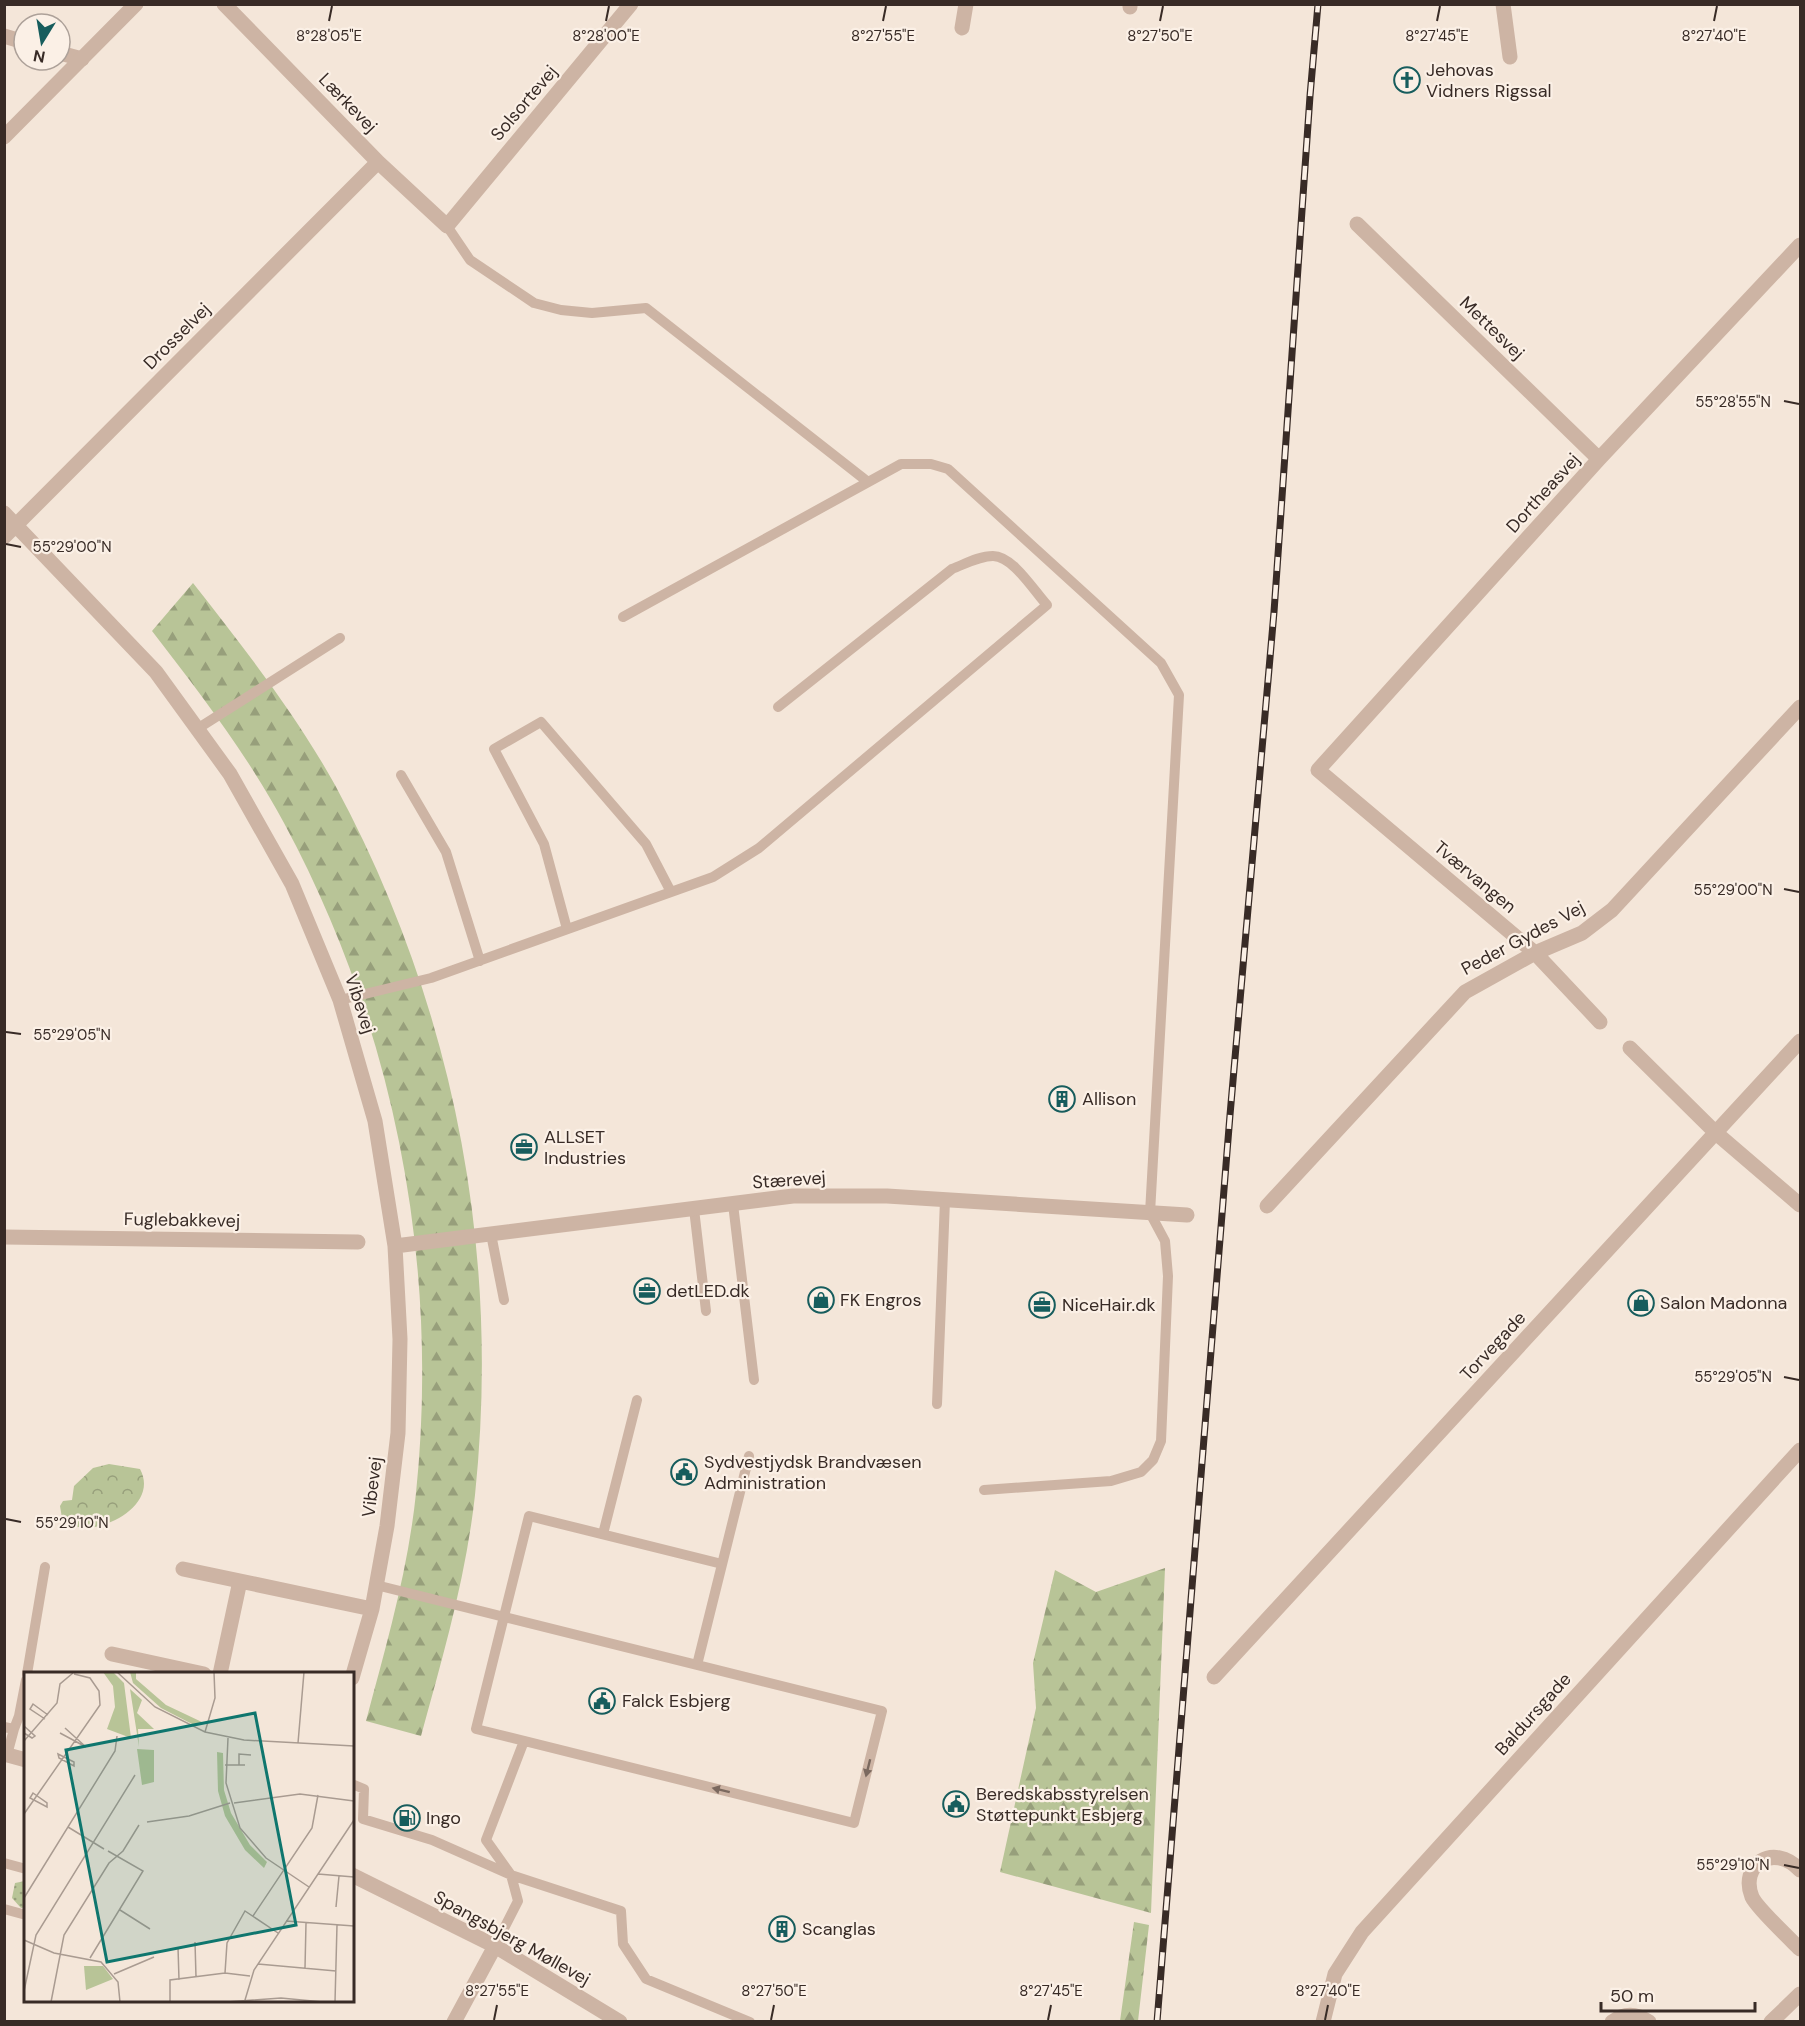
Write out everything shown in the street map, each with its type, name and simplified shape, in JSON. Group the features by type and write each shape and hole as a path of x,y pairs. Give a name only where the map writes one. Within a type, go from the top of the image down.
{"street":[{"path":"4,137 136,4"},
{"name":"Lærkevej","path":"224,4 378,162 447,226"},
{"name":"Solsortevej","path":"447,226 631,4"},
{"path":"962,28 966,4"},
{"path":"1503,4 1510,57"},
{"path":"72,56 82,59"},
{"name":"Drosselvej","path":"4,537 378,162"},
{"name":"Mettesvej","path":"1357,224 1599,459"},
{"name":"Dortheasvej","path":"1318,770 1599,459 1800,245"},
{"name":"Vibevej","path":"4,513 156,672 230,774 292,884 340,1000 375,1122 395,1246 400,1339 398,1433 387,1526 372,1609 353,1672"},
{"name":"Peder Gydes Vej","path":"1267,1206 1465,992 1535,953 1582,933 1612,910 1800,707"},
{"name":"Tværvangen","path":"1318,770 1535,953 1600,1022"},
{"name":"Torvegade","path":"1214,1677 1800,1041"},
{"path":"1630,1048 1716,1133 1800,1205"},
{"name":"Stærevej","path":"395,1246 793,1197 888,1196 1187,1215"},
{"name":"Fuglebakkevej","path":"4,1237 358,1242"},
{"name":"Baldursgade","path":"1323,2022 1335,1974 1362,1932 1800,1450"},
{"path":"183,1569 372,1609"},
{"path":"220,1672 240,1581"},
{"path":"112,1654 195,1672"},
{"path":"6,1755 24,1760"},
{"path":"1800,1870 1792,1861 1780,1857 1768,1857 1758,1862 1750,1876 1749,1888 1753,1900 1800,1949"},
{"name":"Spangsbjerg Møllevej","path":"354,1876 495,1946 620,2022"},
{"path":"454,2022 495,1946"},
{"path":"1772,2022 1800,1994"},
{"path":"1612,2022 1623,2015 1635,2014 1648,2022"}],"lane":[{"path":"447,226 470,260 534,303 561,310 592,313 646,308 868,482"},
{"path":"623,617 901,464 931,464 948,469 1161,663 1179,695 1150,1213 1166,1241 1168,1276 1161,1441 1153,1460 1141,1472 1111,1481 984,1490"},
{"path":"340,1000 431,978 713,877 759,848 1047,605 1010,561 994,556 976,559 952,569 778,707"},
{"path":"197,729 340,638"},
{"path":"567,929 544,844 494,749 541,722 646,844 671,892"},
{"path":"402,775 446,852 480,961"},
{"path":"937,1404 945,1200"},
{"path":"733,1204 754,1380"},
{"path":"694,1209 706,1311"},
{"path":"491,1234 504,1300"},
{"path":"603,1534 637,1400"},
{"path":"697,1665 749,1456"},
{"path":"376,1585 504,1617 882,1711 854,1823 476,1729 504,1617 529,1516 722,1564"},
{"path":"27,1672 45,1567"},
{"path":"6,1755 9,1728 20,1716 24,1692"},
{"path":"495,1946 518,1901 511,1875 486,1840 524,1741"},
{"path":"354,1785 364,1789 363,1819 432,1840 511,1875 621,1911 623,1944 646,1979 750,2022"},
{"path":"4,1863 24,1868"},
{"path":"4,1909 24,1914"}],"green space":[{"path":"193,583 250,656 320,758 376,868 410,954 438,1041 459,1130 473,1220 481,1311 481,1403 475,1495 466,1556 453,1616 421,1736 366,1721 396,1608 408,1551 416,1493 422,1406 421,1320 414,1233 400,1148 380,1064 354,981 322,901 270,797 205,700 152,631"},
{"path":"109,1464 140,1469 144,1481 143,1492 137,1502 118,1518 94,1527 83,1528 62,1518 60,1506 63,1501 72,1500 74,1486 93,1468"},
{"path":"1165,1568 1151,1913 1000,1872 1036,1708 1033,1663 1055,1570 1096,1592"},
{"path":"24,1881 24,1907 21,1908 12,1898 15,1883"},
{"path":"1134,1922 1149,1925 1138,2021 1120,2021"}],"railway":[{"path":"1157,2022 1230,1115 1274,612 1318,4"}],"place":[{"name":"Jehovas Vidners Rigssal","path":"1407,80"},
{"name":"Allison","path":"1062,1099"},
{"name":"ALLSET Industries","path":"524,1147"},
{"name":"detLED.dk","path":"647,1291"},
{"name":"FK Engros","path":"821,1300"},
{"name":"Salon Madonna","path":"1641,1303"},
{"name":"NiceHair.dk","path":"1042,1305"},
{"name":"Sydvestjydsk Brandvæsen Administration","path":"684,1472"},
{"name":"Falck Esbjerg","path":"602,1701"},
{"name":"Beredskabsstyrelsen Støttepunkt Esbjerg","path":"956,1804"},
{"name":"Ingo","path":"407,1818"},
{"name":"Scanglas","path":"782,1929"}]}
